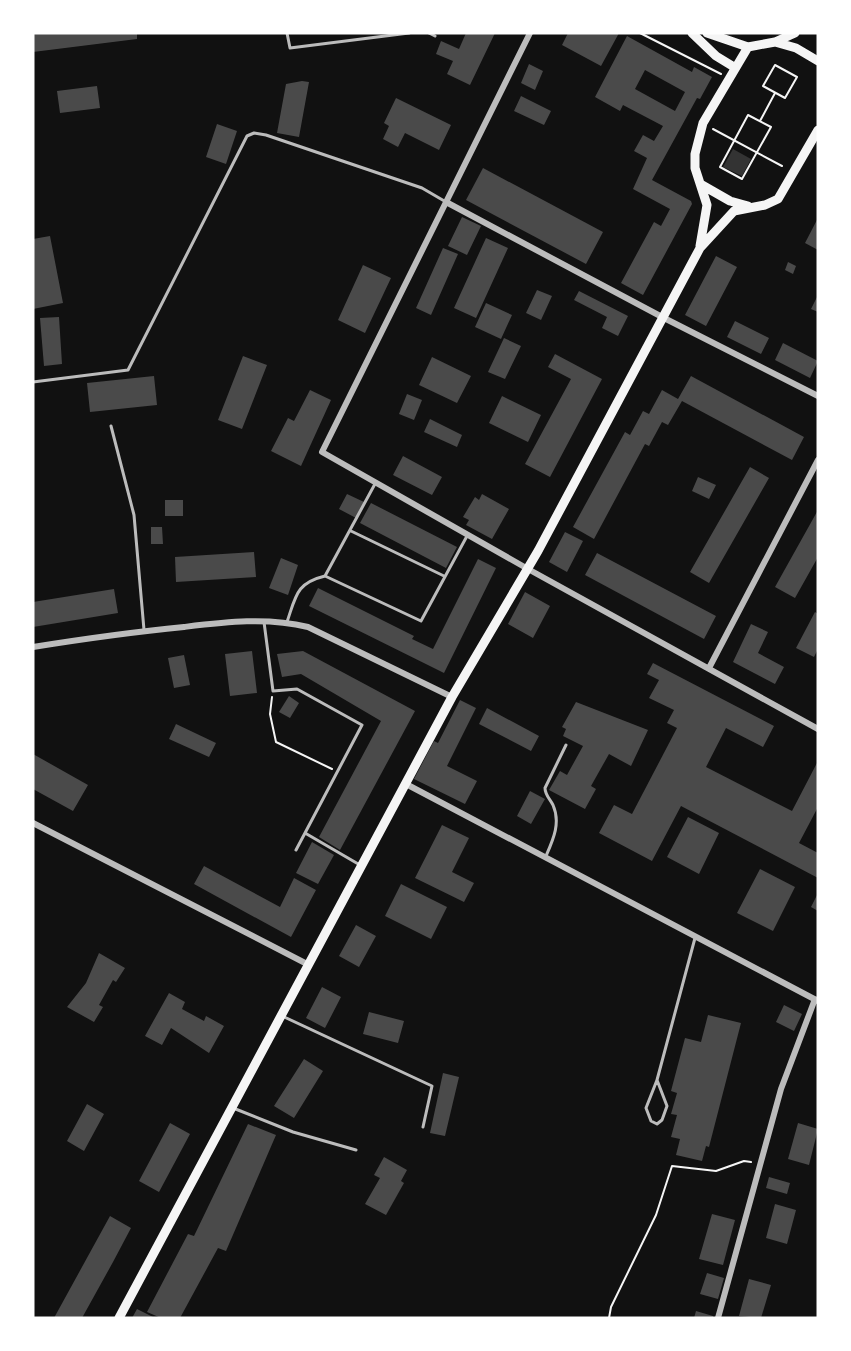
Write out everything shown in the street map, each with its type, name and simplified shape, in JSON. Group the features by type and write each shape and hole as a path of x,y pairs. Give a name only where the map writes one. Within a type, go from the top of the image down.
{"main road":[{"path":"692,33 716,56 734,67"},
{"path":"707,33 748,47 775,42 795,33"},
{"path":"775,42 796,48 818,61"},
{"path":"700,248 707,205 695,168 695,154 703,123 734,67 748,47"},
{"path":"119,1318 452,697 528,569 700,248 728,214 765,205 778,199 818,130"},
{"path":"702,185 730,201 751,207"}],"street":[{"path":"530,33 322,452 818,729"},
{"path":"446,202 664,318 818,396"},
{"path":"709,668 818,460"},
{"path":"33,647 144,630 263,620 287,622 308,627 452,697"},
{"path":"406,784 817,1000 781,1089 718,1318"},
{"path":"33,823 309,965"}],"lane":[{"path":"287,33 290,48 409,33"},
{"path":"429,33 435,36"},
{"path":"33,382 128,370 247,136 254,133 266,135 422,189 446,202"},
{"path":"111,426 134,515 144,630"},
{"path":"325,576 376,483"},
{"path":"351,531 445,577"},
{"path":"287,622 297,591 308,580 325,576 421,621 468,535"},
{"path":"263,620 273,691 297,689 362,725 296,850"},
{"path":"545,857 555,835 556,815 545,788 566,745"},
{"path":"305,833 362,866"},
{"path":"657,1080 667,1106 662,1120 657,1124 651,1121 646,1108 657,1080 696,936"},
{"path":"281,1016 432,1086 423,1127"},
{"path":"232,1108 293,1132 356,1150"}],"path":[{"path":"640,33 729,78"},
{"path":"775,65 797,77 785,98 775,93 763,86 775,65"},
{"path":"760,121 775,93"},
{"path":"748,115 760,121 771,127 742,179 720,167 748,115"},
{"path":"709,126 782,166"},
{"path":"273,691 270,714 276,742 337,772"},
{"path":"609,1318 611,1307 656,1215 672,1166 717,1171 744,1161 759,1164"}],"shaded area":[{"path":"733,149 751,159 742,176 723,167"}],"building":[{"path":"137,33 137,39 33,52 33,34"},
{"path":"466,33 495,33 470,85 447,74 453,61 436,54 441,41 459,49"},
{"path":"568,33 619,33 601,66 562,45"},
{"path":"627,36 692,72 694,67 712,77 700,99 697,98 652,180 691,201 692,204 643,295 621,283 654,222 661,226 670,209 633,189 647,158 634,151 643,135 654,141 663,126 623,105 620,111 595,97","holes":["645,70 685,92 675,111 635,89"]},
{"path":"529,64 543,71 535,90 521,83"},
{"path":"309,82 299,137 277,133 286,84"},
{"path":"97,86 100,108 60,113 57,91"},
{"path":"521,96 551,111 544,125 514,111"},
{"path":"396,98 451,125 439,150 405,133 398,147 383,139 389,126 384,123"},
{"path":"217,124 237,131 226,164 206,157"},
{"path":"483,168 603,232 586,264 466,200"},
{"path":"462,217 481,226 467,255 448,246"},
{"path":"818,218 818,250 805,243"},
{"path":"50,236 63,303 33,309 33,239"},
{"path":"486,238 508,248 476,318 454,308"},
{"path":"443,248 458,254 431,315 416,308"},
{"path":"716,256 737,267 706,326 685,315"},
{"path":"788,262 796,266 793,274 785,270"},
{"path":"363,265 391,278 365,333 338,320"},
{"path":"537,290 552,296 541,320 526,313"},
{"path":"579,291 628,316 618,336 602,328 607,317 574,300"},
{"path":"818,295 818,312 811,309"},
{"path":"486,303 512,315 501,339 475,327"},
{"path":"59,317 62,364 44,366 40,318"},
{"path":"735,321 769,338 761,354 727,337"},
{"path":"504,338 521,346 505,379 488,372"},
{"path":"783,343 818,361 810,378 775,360"},
{"path":"555,354 602,379 550,477 525,464 571,379 548,367"},
{"path":"243,356 267,365 242,429 218,420"},
{"path":"432,357 471,376 457,403 419,385"},
{"path":"154,376 157,405 90,412 87,383"},
{"path":"691,376 804,437 792,460 682,401 668,425 662,422 649,446 645,444 594,539 573,527 625,432 630,435 643,411 649,414 662,390 678,399"},
{"path":"310,390 331,400 301,466 271,451 288,418 294,421"},
{"path":"407,394 422,400 414,420 399,414"},
{"path":"502,396 541,415 528,442 489,423"},
{"path":"430,419 462,435 457,447 424,432"},
{"path":"403,456 442,477 432,495 393,475"},
{"path":"750,467 769,478 709,583 690,572"},
{"path":"698,477 716,485 709,499 692,491"},
{"path":"347,494 364,502 356,518 339,509"},
{"path":"482,494 509,509 492,539 466,525 469,520 463,517 475,497 479,500"},
{"path":"165,500 183,500 183,516 165,516"},
{"path":"371,503 457,547 446,568 360,523"},
{"path":"818,510 818,557 795,598 775,587"},
{"path":"151,527 162,527 163,544 151,544"},
{"path":"565,532 583,541 567,572 549,562"},
{"path":"254,552 256,577 176,582 175,557"},
{"path":"597,553 716,616 704,639 585,575"},
{"path":"281,558 298,565 288,595 269,588"},
{"path":"478,559 496,568 444,673 309,606 318,588 414,636 412,639 433,649"},
{"path":"114,589 118,613 33,627 33,602"},
{"path":"525,592 550,606 533,638 508,624"},
{"path":"815,612 818,614 818,649 814,657 796,648"},
{"path":"751,624 768,632 758,653 784,667 775,684 733,662"},
{"path":"252,651 257,693 230,696 225,654"},
{"path":"303,651 415,711 340,850 319,837 381,721 301,674 282,677 277,654"},
{"path":"184,655 190,685 174,688 168,658"},
{"path":"653,663 774,726 763,747 726,728 706,767 792,811 818,761 818,807 799,843 818,853 818,878 681,806 652,861 599,833 614,805 632,814 677,728 667,723 674,710 649,698 659,680 647,674"},
{"path":"289,696 299,703 290,718 279,712"},
{"path":"460,700 476,708 447,766 477,781 465,804 414,779 434,741 438,743"},
{"path":"576,702 648,730 631,766 609,754 591,786 596,789 585,809 549,790 560,771 567,775 583,746 563,736 566,729 562,727"},
{"path":"487,708 539,736 531,751 479,724"},
{"path":"176,724 216,743 209,757 169,739"},
{"path":"33,754 88,785 73,811 33,789"},
{"path":"530,791 545,799 531,824 517,816"},
{"path":"688,817 719,833 699,874 667,857"},
{"path":"442,825 469,838 452,872 474,883 464,902 415,878"},
{"path":"312,842 334,855 318,884 296,873"},
{"path":"204,866 280,907 294,878 316,890 291,937 194,884"},
{"path":"760,869 795,887 773,931 737,913"},
{"path":"401,884 447,907 431,939 385,916"},
{"path":"818,893 818,911 811,907"},
{"path":"356,925 376,936 359,967 339,956"},
{"path":"99,953 125,968 116,982 113,980 99,1005 103,1007 94,1022 67,1007 86,983"},
{"path":"322,987 341,997 325,1028 306,1018"},
{"path":"169,993 185,1002 182,1009 204,1021 206,1016 224,1026 209,1053 171,1028 162,1045 145,1036"},
{"path":"784,1005 802,1014 794,1031 776,1022"},
{"path":"369,1012 404,1021 398,1043 363,1034"},
{"path":"708,1015 741,1023 709,1147 706,1146 702,1161 676,1155 680,1139 671,1137 677,1115 671,1114 677,1093 671,1091 685,1038 701,1042"},
{"path":"304,1059 323,1071 294,1118 274,1106"},
{"path":"443,1073 459,1077 445,1136 430,1133"},
{"path":"87,1104 104,1114 84,1151 67,1141"},
{"path":"170,1123 190,1134 159,1192 139,1181"},
{"path":"798,1123 818,1129 809,1165 788,1159"},
{"path":"248,1124 276,1135 226,1251 218,1248 180,1318 161,1318 147,1312 188,1234 194,1236"},
{"path":"384,1157 407,1170 401,1181 404,1183 386,1215 365,1204 380,1178 374,1175"},
{"path":"769,1177 790,1183 787,1194 766,1188"},
{"path":"775,1204 796,1210 787,1244 766,1238"},
{"path":"712,1214 735,1220 723,1265 699,1259"},
{"path":"110,1216 131,1228 113,1262 82,1318 54,1318"},
{"path":"707,1273 724,1278 718,1299 700,1294"},
{"path":"749,1279 771,1285 761,1318 739,1316"},
{"path":"137,1309 155,1318 132,1318"},
{"path":"696,1311 713,1316 713,1318 694,1318"}]}
